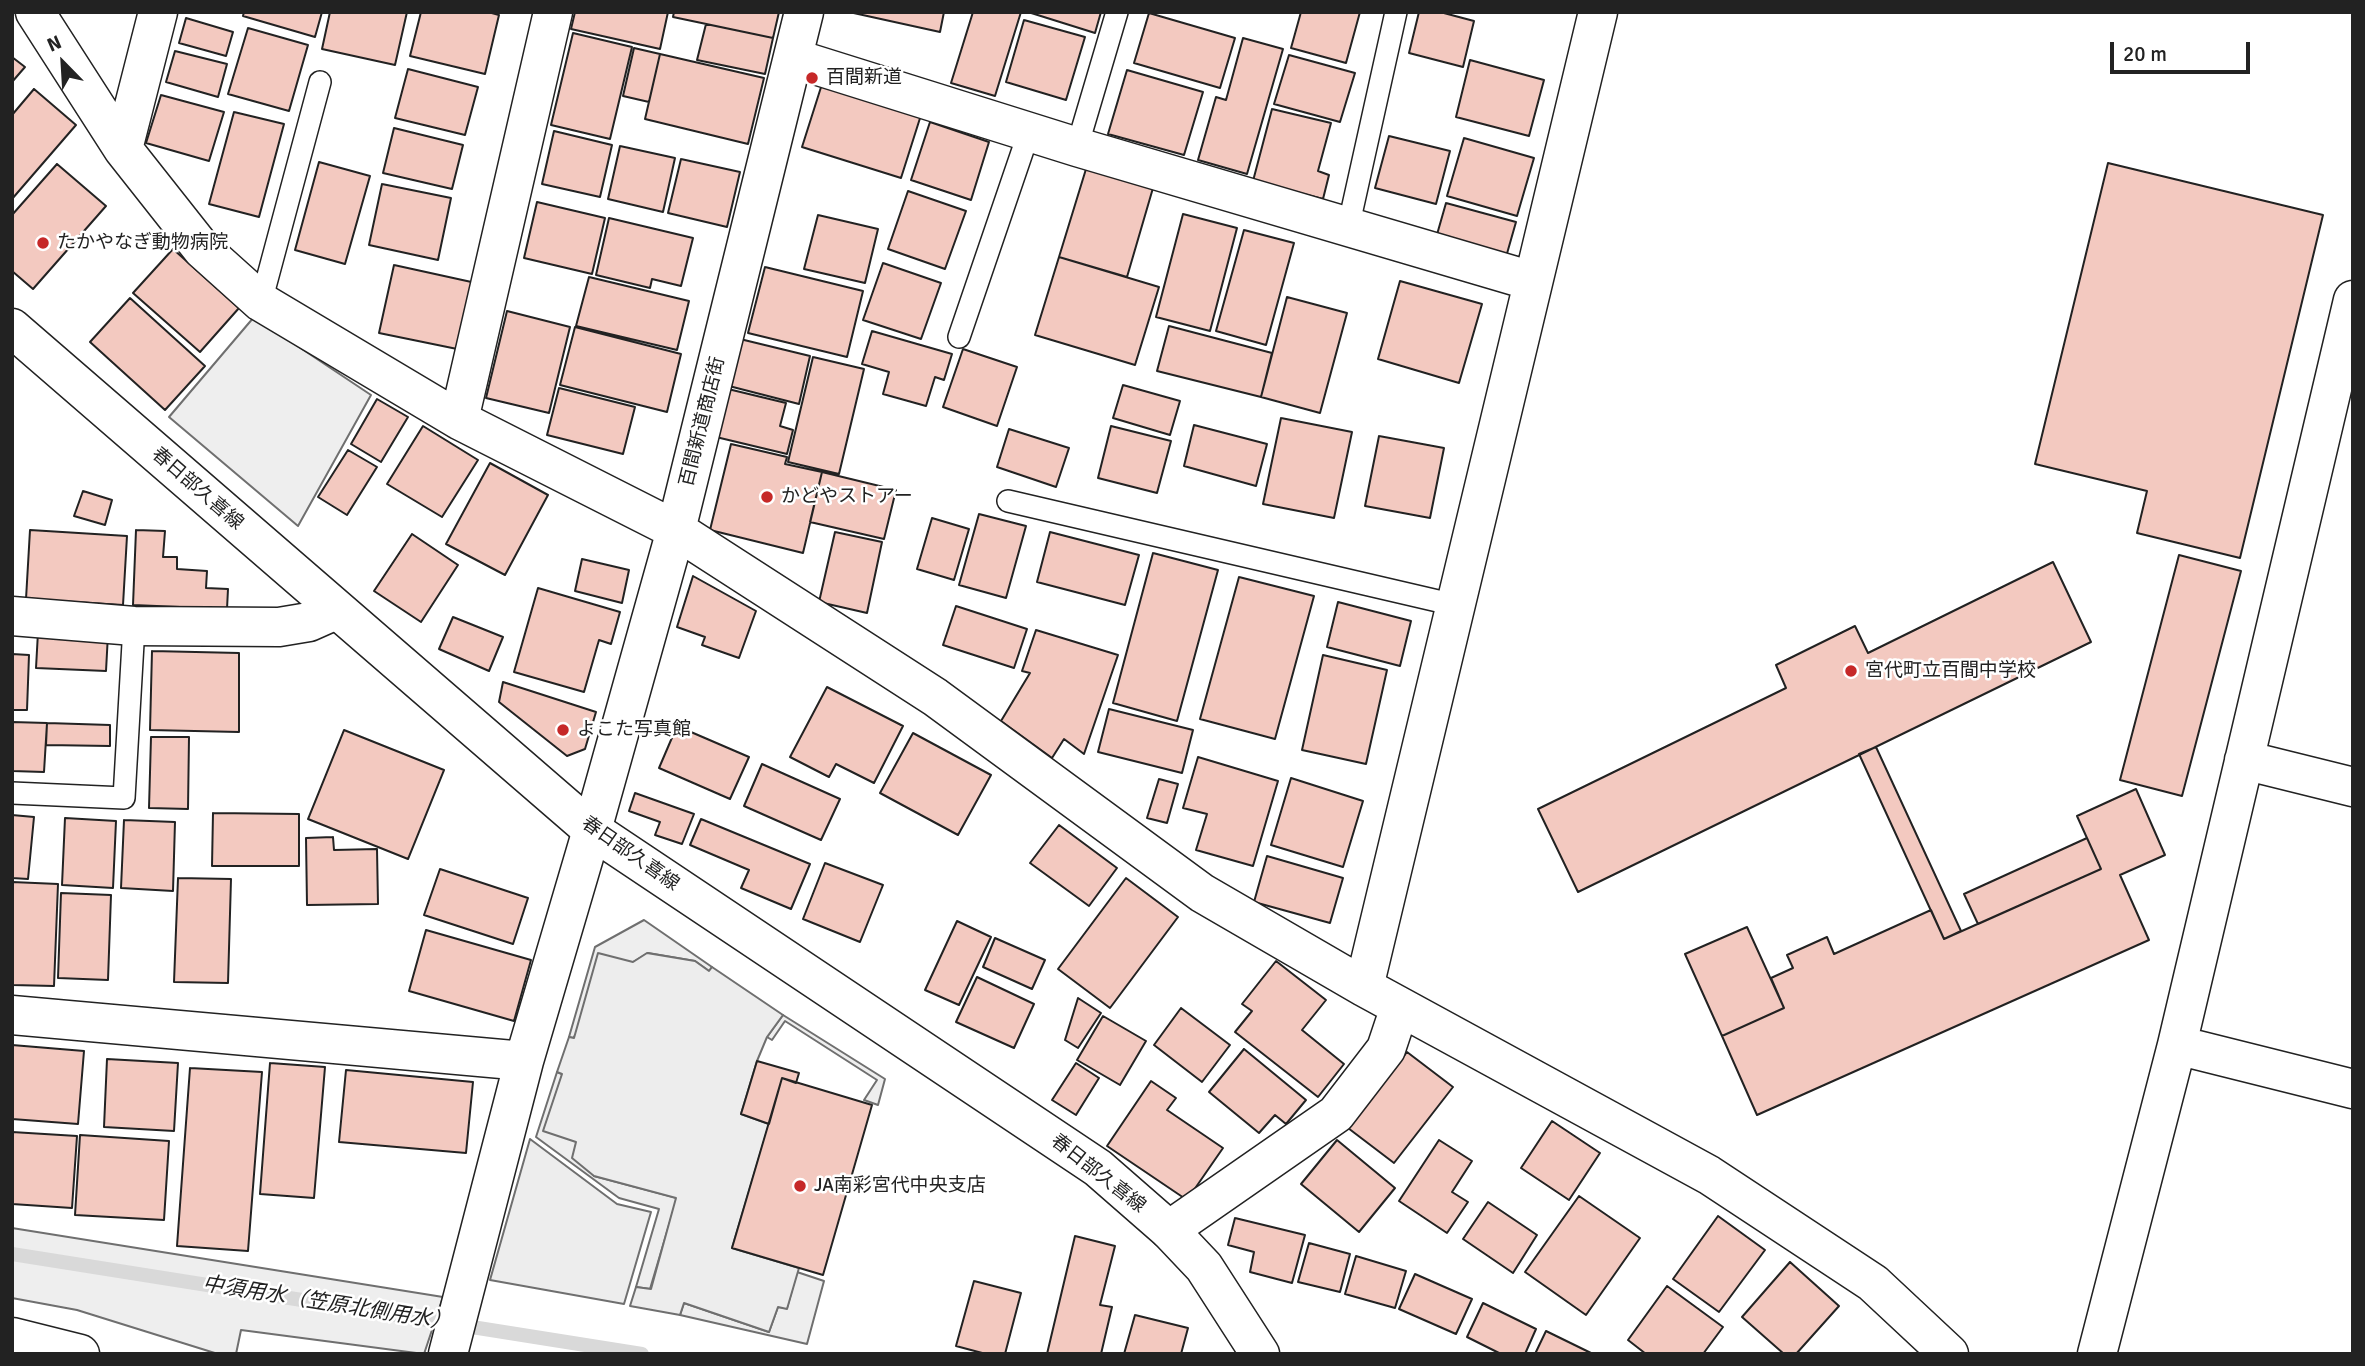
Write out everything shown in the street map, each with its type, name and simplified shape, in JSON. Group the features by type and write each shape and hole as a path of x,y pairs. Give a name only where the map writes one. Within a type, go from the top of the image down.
{"street":[{"path":"35,12 123,149 202,249 261,302 459,420 676,530 935,697 1202,893 1364,987 1709,1175 1873,1283 1949,1354"},
{"path":"123,149 158,12"},
{"path":"459,420 553,12"},
{"name":"百間新道商店街","path":"448,1354 524,1061 676,530 804,12"},
{"path":"1364,987 1598,12"},
{"path":"793,58 1077,147 1532,281"},
{"path":"2097,1354 2177,1045 2244,760 2342,394 2353,300"},
{"name":"春日部久喜線","path":"12,328 592,830 1098,1168 1169,1230 1204,1268 1260,1354"},
{"path":"12,616 135,626 279,627 309,622 337,610"},
{"path":"2244,760 2353,787"},
{"path":"1169,1230 1336,1114 1387,1049 1400,1007"},
{"path":"12,1015 524,1061"},
{"path":"2177,1045 2353,1088"},
{"path":"12,1337 80,1354"}],"lane":[{"path":"1077,147 1116,12"},
{"path":"1348,228 1396,12"},
{"path":"261,302 320,82"},
{"path":"959,337 1029,132"},
{"path":"1008,501 1455,605"},
{"path":"12,793 124,798 135,626"}],"shaded area":[{"path":"254,317 371,395 298,526 169,417"},
{"path":"644,920 712,967 709,971 695,961 648,953 633,962 573,1038 569,1037 595,947"},
{"path":"598,953 633,962 647,953 695,961 709,971 712,967 783,1015 767,1037 741,1114 769,1124 732,1248 799,1268 787,1309 778,1307 769,1332 684,1303 680,1315 630,1306 636,1287 651,1289 676,1198 594,1176 572,1158 576,1142 543,1131 562,1074 557,1072 569,1037 574,1038"},
{"path":"783,1015 885,1079 878,1105 864,1100 877,1080 785,1021 772,1040 767,1037"},
{"path":"557,1072 562,1074 576,1142 594,1176 677,1198 650,1289 636,1287 659,1209 619,1198 536,1137"},
{"path":"530,1139 617,1204 651,1212 624,1304 490,1280"},
{"path":"12,1228 443,1297 424,1354 241,1330 236,1354 218,1354 77,1310 12,1298"},
{"path":"797,1272 824,1281 807,1344 680,1315 684,1303 769,1332 778,1307 787,1308"}],"building":[{"path":"244,12 322,12 315,37 243,16"},
{"path":"330,12 407,12 395,65 322,49"},
{"path":"421,12 488,12 499,15 485,74 410,56"},
{"path":"575,12 668,12 660,49 571,29"},
{"path":"674,12 779,12 773,38 673,17"},
{"path":"849,12 944,12 940,32"},
{"path":"973,12 1021,12 995,96 951,83"},
{"path":"1028,12 1101,12 1095,33"},
{"path":"1301,12 1360,12 1346,63 1291,48"},
{"path":"1419,12 1440,12 1474,21 1463,67 1409,53"},
{"path":"1149,13 1235,38 1220,88 1134,63"},
{"path":"186,18 233,32 226,56 179,43"},
{"path":"1024,20 1085,37 1066,100 1006,82"},
{"path":"706,24 773,38 765,74 697,60"},
{"path":"248,28 308,45 289,111 228,94"},
{"path":"573,33 632,47 610,139 551,125"},
{"path":"1243,38 1283,49 1247,174 1198,160 1216,97 1226,100"},
{"path":"634,48 660,54 649,102 623,96"},
{"path":"175,51 227,64 218,97 166,82"},
{"path":"660,54 764,78 748,144 645,119"},
{"path":"1289,55 1355,73 1340,122 1274,104"},
{"path":"12,57 25,67 12,82"},
{"path":"1470,60 1544,80 1529,136 1456,117"},
{"path":"408,69 478,87 465,135 395,118"},
{"path":"1127,70 1203,92 1184,155 1108,134"},
{"path":"822,84 921,115 901,178 802,147"},
{"path":"34,89 76,125 12,199 12,115"},
{"path":"161,95 224,112 209,161 146,143"},
{"path":"1272,109 1331,123 1318,171 1329,175 1323,199 1253,181"},
{"path":"234,112 284,124 259,217 209,204"},
{"path":"930,122 989,142 971,200 911,180"},
{"path":"394,128 463,145 452,189 383,173"},
{"path":"554,131 612,145 600,197 542,184"},
{"path":"1389,136 1450,151 1436,204 1375,188"},
{"path":"1464,138 1534,158 1517,216 1447,196"},
{"path":"620,146 675,158 663,212 608,199"},
{"path":"681,159 740,172 727,227 668,213"},
{"path":"319,162 370,176 345,264 295,250"},
{"path":"2108,163 2323,215 2240,558 2137,533 2147,491 2035,464"},
{"name":"たかやなぎ動物病院","path":"57,164 106,206 33,289 12,271 12,215"},
{"path":"1086,169 1153,188 1127,277 1059,257"},
{"path":"382,184 451,198 438,260 369,245"},
{"path":"908,191 966,211 945,269 888,249"},
{"path":"537,202 605,218 592,274 524,258"},
{"path":"1446,203 1516,222 1506,257 1436,238"},
{"path":"1183,214 1237,228 1210,331 1156,317"},
{"path":"818,215 878,229 865,283 804,269"},
{"path":"609,218 693,238 681,286 652,279 650,288 596,275"},
{"path":"1244,230 1294,243 1266,345 1216,331"},
{"path":"173,249 239,308 200,352 133,293"},
{"path":"1059,257 1159,287 1135,365 1035,335"},
{"path":"883,263 941,283 921,339 863,320"},
{"path":"394,265 476,283 462,350 379,333"},
{"path":"765,267 863,291 847,357 748,333"},
{"path":"589,277 689,301 677,350 576,326"},
{"path":"1400,281 1482,304 1459,383 1378,359"},
{"path":"1287,297 1347,313 1320,413 1261,397"},
{"path":"130,298 205,366 165,410 90,342"},
{"path":"507,311 570,327 549,413 486,398"},
{"path":"1169,326 1272,353 1261,397 1157,371"},
{"path":"575,327 681,354 667,412 560,385"},
{"path":"872,331 952,354 944,380 935,377 926,406 883,394 889,372 862,364"},
{"path":"740,339 810,356 799,404 729,386"},
{"path":"963,349 1017,367 997,426 943,407"},
{"path":"813,357 864,369 839,474 788,462"},
{"path":"1123,385 1180,401 1170,435 1113,418"},
{"path":"559,388 635,407 623,454 547,435"},
{"path":"728,389 786,403 780,426 793,430 787,454 716,437"},
{"path":"377,399 408,417 381,462 351,444"},
{"path":"1281,418 1352,432 1334,518 1263,504"},
{"path":"1194,425 1267,444 1256,486 1184,466"},
{"path":"423,426 478,460 442,517 387,484"},
{"path":"1111,426 1171,441 1157,493 1098,478"},
{"path":"1009,429 1069,448 1056,487 997,467"},
{"path":"1379,436 1444,448 1430,518 1365,506"},
{"name":"かどやストアー","path":"731,444 787,457 785,464 822,472 803,553 710,530"},
{"path":"348,450 377,467 347,515 318,497"},
{"path":"490,463 548,495 505,575 446,544"},
{"path":"822,472 896,490 884,539 810,522"},
{"path":"83,491 112,500 105,525 74,516"},
{"path":"979,514 1026,526 1006,598 959,585"},
{"path":"932,518 969,529 954,580 917,569"},
{"path":"30,530 127,536 123,605 26,599"},
{"path":"136,530 165,531 163,557 177,557 177,569 207,571 206,588 228,589 227,609 133,605"},
{"path":"835,532 882,542 867,613 819,602"},
{"path":"1050,532 1139,555 1125,605 1037,582"},
{"path":"412,534 458,565 421,622 374,591"},
{"path":"1153,553 1218,570 1177,721 1113,703"},
{"path":"2179,555 2241,571 2182,796 2120,780"},
{"path":"582,559 629,570 622,603 575,591"},
{"path":"2053,562 2091,642 1578,892 1538,809 1786,688 1776,665 1855,626 1868,653"},
{"path":"693,576 756,611 739,658 702,645 705,637 677,627"},
{"path":"1239,577 1314,596 1275,739 1200,719"},
{"path":"538,588 620,612 611,644 599,640 584,692 514,672"},
{"path":"1338,602 1411,621 1400,666 1327,647"},
{"path":"956,606 1027,629 1014,668 943,645"},
{"path":"453,617 503,637 489,671 439,649"},
{"path":"1036,630 1118,655 1084,754 1064,739 1052,758 1001,721 1030,673 1022,671"},
{"path":"38,632 108,634 106,671 36,668"},
{"path":"152,651 239,653 239,732 150,730"},
{"path":"12,654 29,655 27,710 12,710"},
{"path":"1323,655 1387,670 1366,764 1302,750"},
{"name":"よこた写真館","path":"503,682 596,712 585,749 567,756 499,702"},
{"path":"827,687 903,726 874,783 836,764 829,777 790,757"},
{"path":"1109,709 1193,730 1182,773 1098,752"},
{"path":"12,722 47,723 44,772 12,771"},
{"path":"47,723 110,725 110,746 46,745"},
{"path":"677,726 749,757 730,799 659,768"},
{"path":"344,730 444,770 408,859 308,819"},
{"path":"913,733 991,775 958,835 880,793"},
{"path":"151,737 189,737 188,809 149,808"},
{"path":"1876,747 1961,931 1944,939 1859,754"},
{"path":"1198,757 1278,781 1253,866 1196,850 1207,814 1183,808"},
{"path":"762,764 840,799 821,840 744,806"},
{"path":"1291,778 1363,801 1343,867 1271,845"},
{"path":"1159,779 1178,784 1167,823 1147,818"},
{"path":"2136,789 2165,855 2120,875 2149,940 1757,1115 1722,1036 1784,1008 1771,978 1793,968 1787,955 1827,937 1834,954 1931,910 1944,939 2101,869 2077,816"},
{"path":"635,793 694,814 682,844 655,835 660,822 629,811"},
{"path":"213,813 299,814 299,866 212,866"},
{"path":"12,815 34,817 28,879 12,878"},
{"path":"65,818 116,821 113,888 62,885"},
{"path":"701,819 810,864 791,909 741,888 749,870 690,845"},
{"path":"124,820 175,822 173,891 121,888"},
{"path":"1059,825 1117,868 1089,906 1030,863"},
{"path":"333,837 334,850 377,849 378,904 307,905 306,838"},
{"path":"2087,838 2101,869 1978,924 1964,894"},
{"path":"1267,856 1343,878 1330,923 1254,902"},
{"path":"825,863 883,885 860,942 803,919"},
{"path":"440,869 528,898 513,944 424,915"},
{"path":"178,878 231,879 228,983 174,982"},
{"path":"1126,878 1178,917 1110,1008 1058,969"},
{"path":"12,882 58,884 54,986 12,985"},
{"path":"61,893 111,895 108,980 58,978"},
{"path":"957,921 991,937 959,1005 925,990"},
{"path":"1747,927 1784,1008 1722,1036 1685,954"},
{"path":"426,930 531,960 514,1021 409,991"},
{"path":"995,938 1045,960 1032,989 983,967"},
{"path":"1276,961 1326,1000 1302,1030 1344,1064 1318,1097 1235,1032 1252,1011 1242,1004"},
{"path":"977,977 1034,1004 1014,1048 956,1022"},
{"path":"1078,998 1101,1013 1078,1048 1065,1040"},
{"path":"1181,1008 1230,1045 1202,1082 1154,1045"},
{"path":"1103,1016 1146,1041 1120,1085 1077,1060"},
{"path":"12,1045 84,1051 78,1124 12,1119"},
{"path":"1244,1049 1306,1100 1286,1124 1275,1115 1259,1133 1209,1092"},
{"path":"1407,1052 1453,1087 1394,1163 1348,1128"},
{"path":"107,1059 178,1063 174,1131 104,1127"},
{"path":"757,1061 799,1073 796,1083 782,1078 769,1124 741,1114"},
{"path":"270,1063 325,1067 314,1198 260,1194"},
{"path":"1076,1063 1099,1078 1076,1115 1052,1100"},
{"path":"190,1068 262,1072 248,1251 177,1246"},
{"path":"346,1070 473,1082 466,1153 339,1142"},
{"name":"JA南彩宮代中央支店","path":"782,1078 872,1105 823,1275 732,1248"},
{"path":"1151,1081 1176,1098 1167,1110 1223,1148 1187,1200 1107,1146"},
{"path":"1552,1121 1600,1153 1569,1200 1521,1168"},
{"path":"12,1132 77,1136 72,1208 12,1204"},
{"path":"80,1135 169,1141 164,1220 75,1215"},
{"path":"1337,1140 1395,1188 1359,1232 1301,1184"},
{"path":"1439,1140 1472,1161 1452,1192 1468,1202 1447,1233 1399,1201"},
{"path":"1579,1196 1640,1238 1586,1315 1525,1272"},
{"path":"1488,1202 1537,1235 1513,1273 1463,1239"},
{"path":"1718,1216 1765,1250 1719,1312 1673,1279"},
{"path":"1235,1218 1305,1235 1292,1283 1250,1272 1254,1252 1228,1245"},
{"path":"1075,1236 1115,1246 1100,1305 1112,1307 1101,1354 1047,1354"},
{"path":"1309,1243 1350,1254 1340,1292 1298,1282"},
{"path":"1356,1256 1406,1271 1395,1308 1345,1294"},
{"path":"1790,1262 1839,1306 1796,1354 1784,1354 1742,1317"},
{"path":"1415,1274 1472,1299 1456,1334 1399,1309"},
{"path":"974,1281 1021,1293 1005,1354 986,1354 956,1346"},
{"path":"1667,1286 1723,1327 1703,1354 1646,1354 1628,1340"},
{"path":"1483,1303 1536,1329 1525,1354 1501,1354 1467,1337"},
{"path":"1135,1315 1188,1328 1181,1354 1124,1354"},
{"path":"1546,1331 1593,1354 1535,1354"}],"waterway":[{"name":"中須用水（笠原北側用水）","path":"12,1254 642,1354"}],"place":[{"name":"百間新道","path":"812,78"},
{"name":"たかやなぎ動物病院","path":"43,243"},
{"name":"かどやストアー","path":"767,497"},
{"name":"宮代町立百間中学校","path":"1851,671"},
{"name":"よこた写真館","path":"563,730"},
{"name":"JA南彩宮代中央支店","path":"800,1186"}]}
